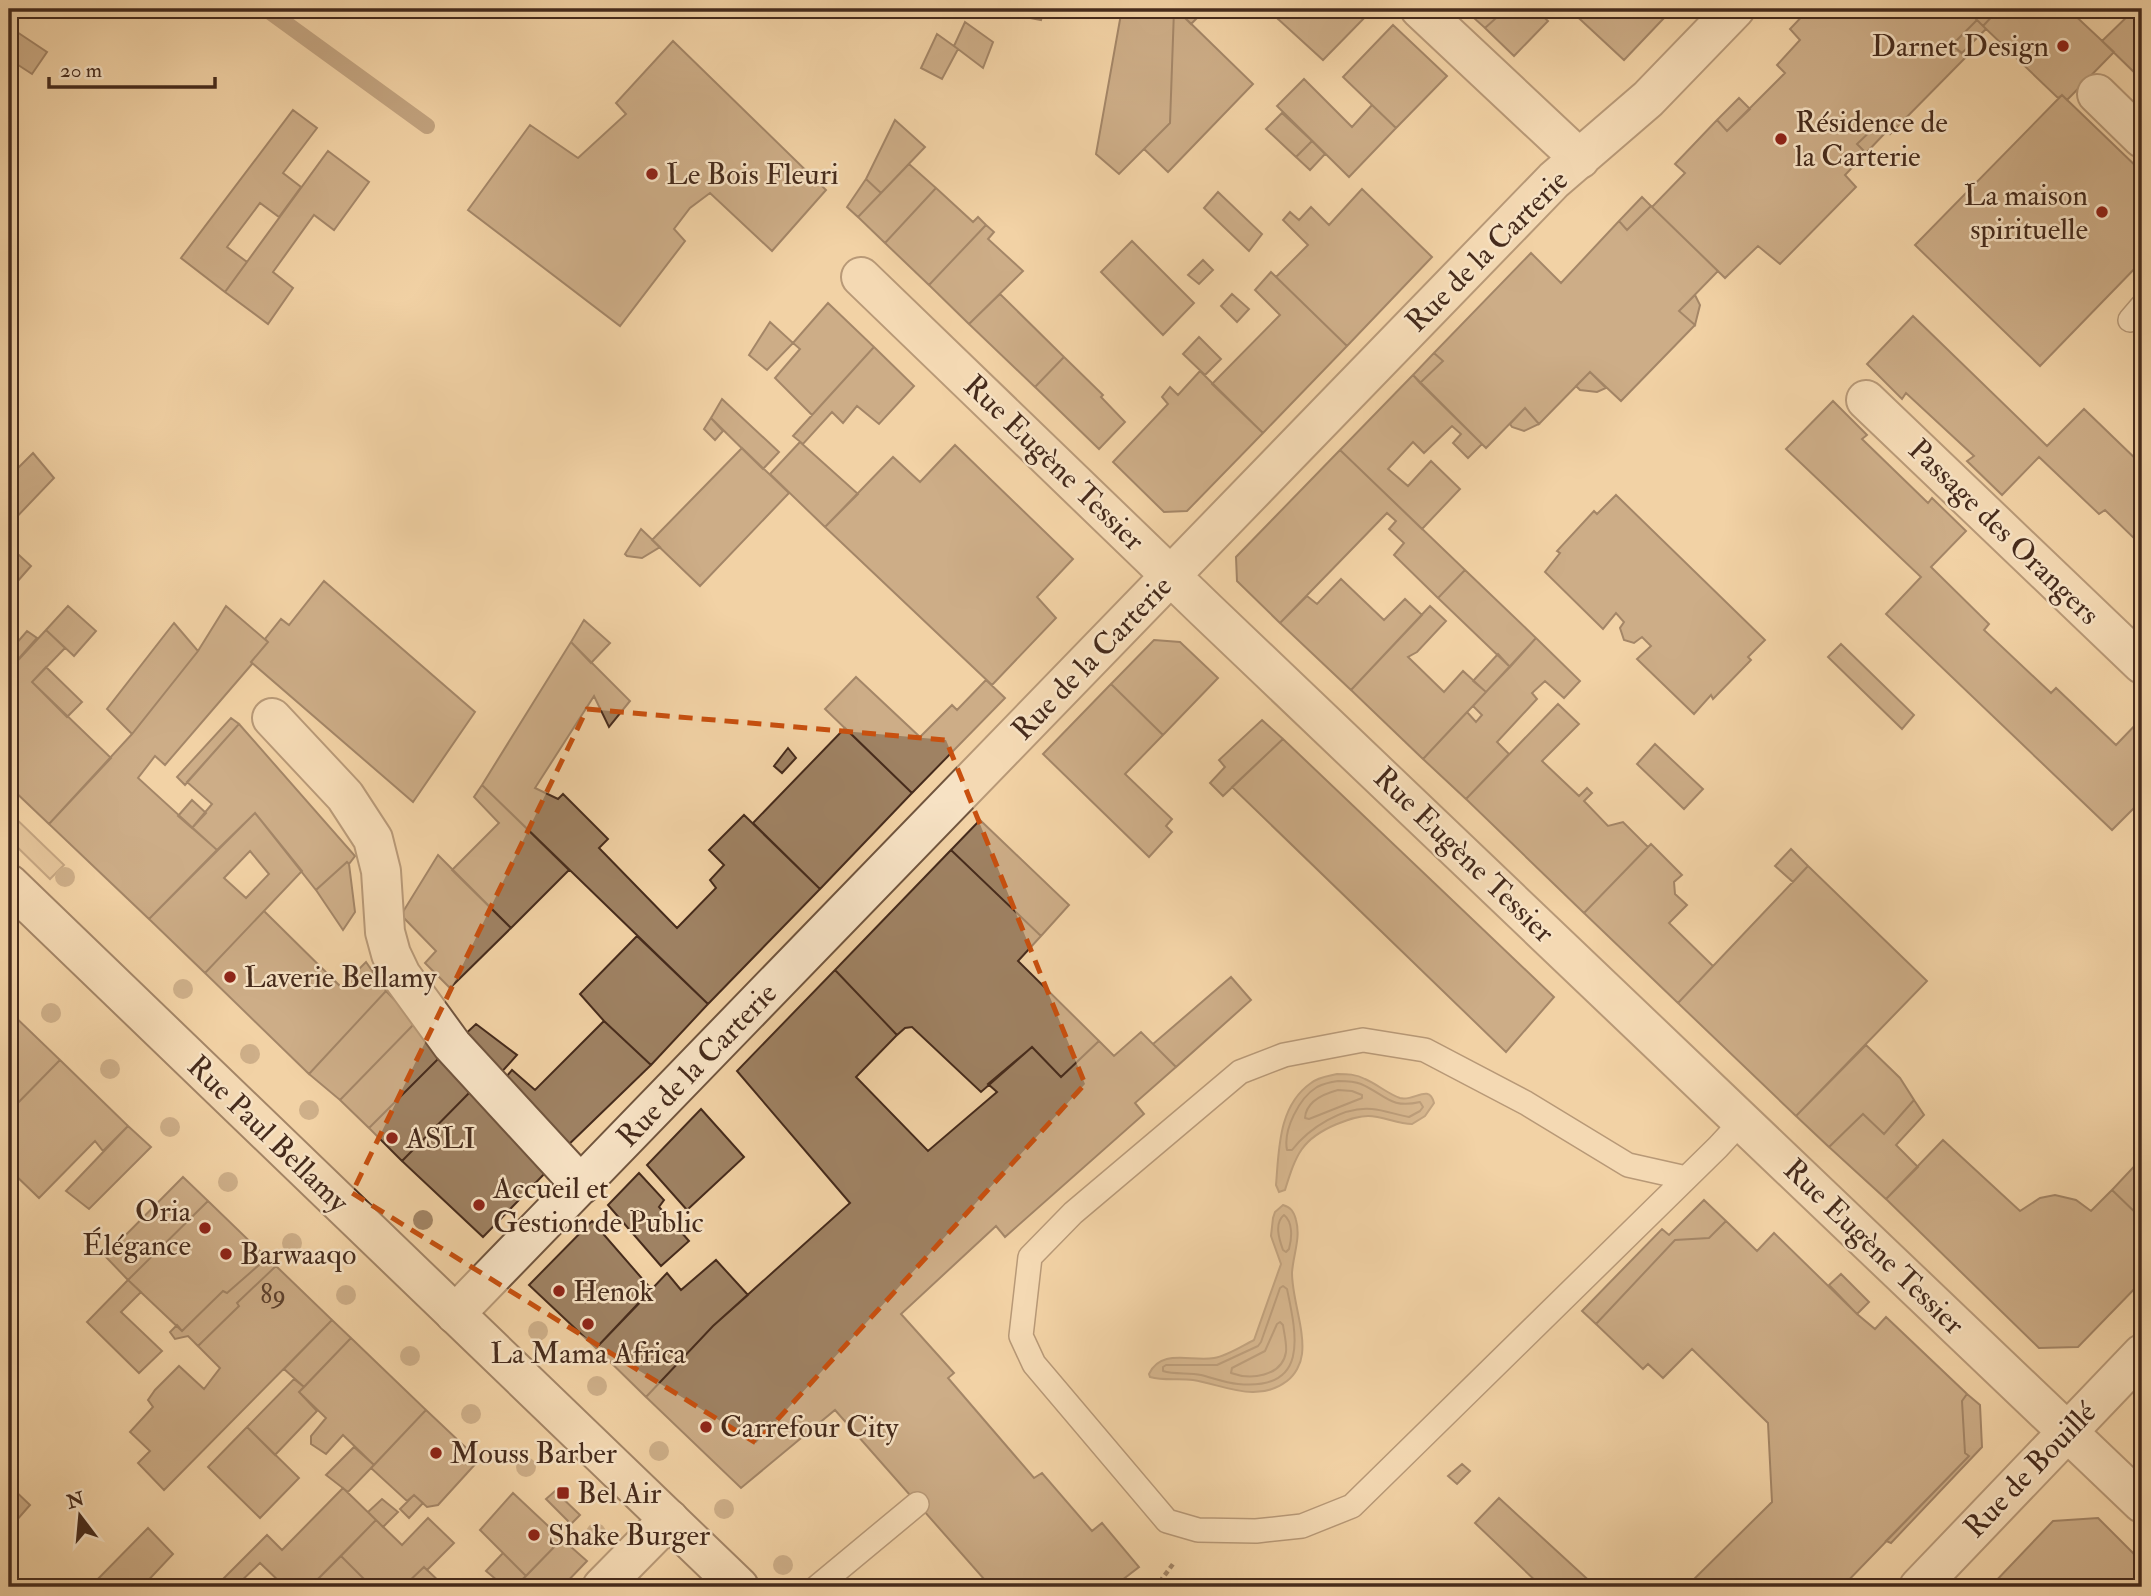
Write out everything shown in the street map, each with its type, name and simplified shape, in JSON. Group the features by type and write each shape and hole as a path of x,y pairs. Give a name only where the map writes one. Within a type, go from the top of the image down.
{"street":[{"path":"1420,9 1580,159"},
{"name":"Rue de la Carterie","path":"455,1314 1554,180 1648,99 1735,9"},
{"path":"2096,94 2142,138"},
{"name":"Rue Eugène Tessier","path":"862,277 1171,576 2142,1503"},
{"name":"Passage des Orangers","path":"1866,400 2142,664"},
{"path":"272,718 345,796 373,839 381,871 385,932 391,954 419,1003 452,1045 580,1185"},
{"name":"Rue Paul Bellamy","path":"9,884 739,1587"},
{"name":"Rue de Bouillé","path":"1919,1587 2142,1354"},
{"path":"602,1587 669,1519"}],"lane":[{"path":"1686,1178 1628,1165 1526,1103 1425,1050 1363,1040 1284,1055 1240,1072 1073,1213 1030,1257 1021,1336 1034,1364 1167,1521 1198,1530 1256,1531 1302,1526 1352,1506 1686,1178 1742,1121"},
{"path":"817,1587 917,1504"}],"path":[{"path":"1153,1587 1159,1583"}],"highlighted area":[{"path":"587,709 946,740 1085,1084 756,1443 352,1193"}],"shaded area":[{"path":"9,812 64,865 50,879 9,839"}],"water":[{"path":"1337,1074 1362,1077 1400,1098 1429,1094 1434,1103 1425,1116 1412,1124 1364,1116 1325,1130 1302,1150 1285,1190 1279,1192 1276,1185 1286,1116 1300,1093 1314,1081"},
{"path":"1283,1205 1293,1212 1297,1227 1292,1273 1302,1354 1293,1376 1276,1388 1252,1392 1193,1380 1150,1377 1154,1366 1161,1361 1219,1357 1254,1340 1281,1264 1271,1236 1275,1212"}],"building":[{"path":"1032,9 1044,9 1041,20 1030,18"},
{"path":"1176,9 1206,9 1191,24"},
{"path":"1176,9 1253,84 1168,172 1144,149 1170,123"},
{"path":"1268,9 1288,9 1278,19"},
{"path":"1288,9 1373,9 1323,60 1278,19"},
{"path":"1464,9 1506,9 1485,28"},
{"path":"1506,9 1535,9 1548,21 1514,56 1485,28"},
{"path":"1569,9 1654,9 1664,18 1624,60"},
{"path":"1654,9 1673,9 1664,18"},
{"name":"Résidence de la Carterie","path":"1809,9 1966,9 1977,20 1952,45 1966,57 1890,134 1879,123 1857,144 1866,153 1845,175 1856,187 1780,264 1758,246 1725,278 1652,207 1685,173 1675,164 1717,120 1727,131 1785,73 1777,65 1800,40 1790,29"},
{"path":"1966,9 1999,9 1983,26"},
{"path":"1999,9 2068,9 2114,52 2067,100 2062,95 2058,98 1983,26"},
{"path":"2135,9 2142,9 2142,72 2138,76 2102,41"},
{"path":"1174,10 1170,123 1119,174 1096,154 1121,14"},
{"path":"1977,20 1986,29 1962,53 1952,45"},
{"path":"965,22 993,42 983,68 954,46"},
{"path":"1393,25 1447,76 1396,128 1343,77"},
{"path":"14,30 47,52 32,74 9,59 9,38"},
{"path":"937,34 958,49 942,79 921,68"},
{"name":"Le Bois Fleuri","path":"673,41 826,190 772,251 710,193 690,208 674,229 685,241 620,326 468,210 530,125 578,158 626,114 616,103"},
{"path":"1304,79 1352,127 1372,105 1396,128 1349,177 1277,106"},
{"path":"2062,95 2142,172 2142,261 2040,366 1915,245"},
{"path":"1739,98 1750,109 1727,131 1717,120"},
{"path":"293,110 317,128 283,173 301,187 279,217 260,203 227,247 247,262 225,292 181,258"},
{"path":"1282,113 1312,141 1296,157 1266,129"},
{"path":"895,120 925,147 881,193 866,179"},
{"path":"1879,123 1887,131 1866,153 1857,144"},
{"path":"1312,141 1325,154 1310,170 1296,157"},
{"path":"328,151 369,182 334,230 314,215 273,272 293,288 268,324 225,292"},
{"path":"909,164 936,188 885,243 858,217"},
{"path":"866,179 881,193 858,217 847,207"},
{"path":"936,188 973,222 978,217 986,225 929,285 885,243"},
{"path":"1362,189 1432,257 1347,346 1276,277 1308,245 1283,220 1290,212 1299,220 1311,207 1329,225"},
{"path":"1218,192 1262,234 1249,251 1204,208"},
{"path":"1642,197 1651,206 1627,230 1619,221"},
{"path":"1651,206 1718,271 1679,311 1695,325 1621,401 1590,372 1539,424 1525,408 1486,448 1420,383 1443,361 1434,353 1531,253 1561,283 1619,221 1627,230"},
{"path":"986,225 994,232 988,239 1023,271 969,324 929,285"},
{"path":"1132,241 1194,303 1163,335 1101,272"},
{"path":"1203,260 1213,270 1199,284 1188,275"},
{"path":"1271,272 1347,346 1263,433 1212,384 1280,315 1255,290"},
{"path":"1000,294 1064,357 1035,387 969,324"},
{"path":"1232,294 1249,309 1237,322 1221,306"},
{"path":"1695,295 1700,305 1695,325 1679,311"},
{"path":"828,303 874,347 812,415 775,378 800,349 793,343"},
{"path":"1913,316 2047,446 2084,409 2142,465 2142,546 2105,510 2099,514 2039,457 2002,495 1967,461 1974,456 1906,393 1902,399 1867,364"},
{"path":"770,322 793,343 767,370 749,355"},
{"path":"1199,337 1221,359 1205,375 1183,354"},
{"path":"874,347 914,386 879,424 857,406 843,423 832,412 803,444 793,436"},
{"path":"1434,353 1443,361 1420,383 1413,375"},
{"path":"1064,357 1103,395 1101,397 1125,422 1099,449 1035,387"},
{"path":"1200,371 1263,433 1187,511 1164,512 1113,462 1168,404 1162,397 1170,387 1178,395"},
{"path":"1590,372 1606,388 1597,392 1580,390 1576,386"},
{"path":"1413,375 1482,444 1468,458 1453,443 1461,434 1452,426 1424,453 1413,442 1388,469 1408,486 1431,461 1460,489 1422,529 1340,450"},
{"path":"722,399 779,452 763,469 711,418"},
{"path":"1833,401 1867,435 1862,439 1928,503 1932,498 1966,531 1931,567 1989,624 1984,630 2051,693 2056,688 2116,745 2142,718 2142,800 2112,830 1886,614 1921,577 1786,449"},
{"path":"1525,408 1539,424 1524,431 1512,427 1510,424"},
{"path":"711,418 723,431 715,440 704,429"},
{"path":"800,442 858,494 825,527 770,474"},
{"path":"955,445 1073,559 1037,597 1056,618 992,685 825,527 893,457 920,482"},
{"path":"742,448 789,493 700,586 652,540"},
{"path":"1340,450 1465,570 1438,598 1394,555 1404,543 1389,529 1396,521 1387,513 1280,623 1237,581 1236,557"},
{"path":"33,453 54,478 9,525 9,477"},
{"path":"1616,495 1765,640 1748,657 1751,660 1713,699 1711,695 1694,714 1637,659 1651,646 1642,637 1634,643 1624,640 1620,628 1624,622 1616,613 1603,629 1545,572 1560,553 1557,551 1594,511 1597,514"},
{"path":"641,529 660,547 642,558 627,556 625,554"},
{"path":"9,546 31,566 9,591"},
{"path":"1465,570 1536,638 1510,667 1438,598"},
{"path":"1341,579 1384,620 1405,599 1422,615 1351,690 1280,623 1307,596 1317,604"},
{"path":"324,581 475,712 413,802 251,662 268,642 265,639 281,619 289,625"},
{"path":"68,606 96,631 74,656 46,630"},
{"path":"226,606 268,642 165,765 155,756 138,778 217,850 149,919 49,824 132,734 198,651"},
{"path":"1430,606 1446,621 1417,652 1408,657 1444,692 1463,671 1486,692 1423,759 1351,690"},
{"path":"584,620 610,643 591,663 571,642"},
{"path":"174,623 198,651 132,734 107,709"},
{"path":"46,630 65,648 32,682 111,758 49,824 9,786 9,670"},
{"path":"27,631 37,638 14,664 9,659 9,639 15,645"},
{"path":"1536,638 1580,681 1564,698 1545,681 1532,693 1537,699 1497,742 1509,754 1466,799 1423,759 1467,712 1476,722 1482,715 1473,706"},
{"path":"1154,640 1180,642 1218,678 1163,735 1111,684"},
{"path":"571,642 630,701 609,727 594,696 535,788 558,799 563,794 608,839 599,848 677,928 716,888 710,880 724,865 709,850 744,815 820,889 708,1004 482,785"},
{"path":"1841,644 1914,715 1902,729 1828,657"},
{"path":"1498,654 1510,667 1486,692 1473,681"},
{"path":"46,667 82,702 67,717 32,682"},
{"path":"856,677 920,737 952,705 957,710 986,680 1005,698 912,793 825,709"},
{"path":"1111,684 1163,735 1125,774 1172,819 1166,826 1172,832 1149,857 1043,754"},
{"path":"1558,704 1579,724 1542,761 1579,796 1587,788 1592,793 1584,801 1608,826 1623,822 1648,847 1584,913 1466,799"},
{"path":"231,718 239,724 185,785 177,777"},
{"path":"1262,720 1283,739 1223,796 1210,783 1225,767 1219,760"},
{"path":"239,724 355,856 316,890 255,813 217,850 192,828 212,804 187,782"},
{"path":"845,728 912,793 820,889 753,823"},
{"path":"1283,739 1554,997 1506,1052 1232,787"},
{"path":"1655,744 1703,789 1684,809 1637,764"},
{"path":"788,748 796,758 782,773 774,766"},
{"path":"482,785 569,870 511,928 452,870 499,823 474,797"},
{"path":"192,800 206,813 192,828 178,816"},
{"path":"255,813 302,871 205,973 149,919","holes":["250,851 269,874 246,898 224,878"]},
{"path":"980,820 1069,905 1041,936 951,850"},
{"path":"1651,844 1682,875 1674,882 1675,894 1687,905 1669,923 1713,966 1678,1003 1584,913"},
{"path":"1791,849 1808,866 1793,882 1775,866"},
{"path":"951,850 1041,936 1018,961 1099,1041 1061,1077 1032,1047 981,1092 912,1027 905,1028 897,1035 835,970"},
{"path":"438,855 511,928 450,988 425,963 436,951 401,915"},
{"path":"347,862 355,912 343,930 316,890"},
{"path":"1808,866 1927,981 1796,1116 1678,1003"},
{"path":"264,911 341,987 366,962 386,991 309,1074 205,973"},
{"path":"637,936 708,1004 651,1065 604,1021 580,994"},
{"path":"835,970 897,1035 856,1077 928,1151 997,1092 988,1084 1032,1047 1061,1077 1099,1041 1114,1056 1141,1032 1176,1067 1135,1103 1144,1114 1005,1237 996,1226 901,1314 954,1373 948,1378 1034,1478 1042,1473 1092,1531 1102,1523 1139,1567 1113,1587 991,1587 835,1410 741,1488 646,1397 713,1326 850,1203 737,1071"},
{"path":"1231,977 1251,1000 1176,1067 1153,1044"},
{"path":"386,991 416,1022 340,1100 309,1074"},
{"path":"9,1011 60,1060 9,1112"},
{"path":"604,1021 651,1065 562,1151 502,1082 512,1070 535,1090"},
{"path":"416,1022 444,1053 369,1128 340,1100"},
{"path":"476,1024 517,1055 497,1077 461,1038"},
{"path":"1866,1045 1900,1078 1914,1100 1884,1134 1863,1114 1829,1147 1796,1116"},
{"path":"444,1053 475,1087 402,1161 369,1128"},
{"path":"60,1060 128,1126 103,1151 95,1141 39,1198 9,1169 9,1112"},
{"path":"475,1087 550,1168 483,1237 402,1161"},
{"path":"1914,1100 1924,1115 1896,1145 1918,1167 1886,1199 1829,1147 1863,1114 1884,1134"},
{"path":"701,1109 744,1157 687,1210 647,1165"},
{"path":"128,1126 151,1147 89,1209 66,1191"},
{"path":"1943,1140 2020,1211 2040,1198 2055,1195 2076,1200 2091,1211 2112,1190 2142,1219 2142,1281 2078,1347 2039,1348 1886,1199"},
{"path":"2142,1158 2142,1219 2112,1190"},
{"path":"639,1173 664,1200 659,1207 689,1241 661,1266 608,1205"},
{"path":"183,1177 208,1201 128,1280 105,1256"},
{"path":"1704,1200 1726,1221 1709,1238 1675,1240 1596,1324 1582,1311 1662,1229 1669,1235"},
{"path":"208,1201 267,1258 227,1293 223,1291 182,1331 128,1280"},
{"path":"592,1221 652,1290 596,1348 529,1285"},
{"path":"1726,1221 1757,1251 1774,1233 1857,1314 1875,1329 1886,1317 1967,1394 1962,1401 1965,1453 1969,1456 1842,1587 1686,1587 1772,1502 1768,1423 1692,1349 1663,1378 1648,1364 1643,1369 1596,1324 1675,1240 1709,1238"},
{"path":"267,1258 276,1266 198,1346 188,1336 175,1339 170,1332 177,1325 182,1331 223,1291 227,1293"},
{"path":"716,1260 748,1295 713,1326 646,1397 596,1348 667,1273 681,1290"},
{"path":"276,1266 332,1320 164,1490 138,1463 150,1451 130,1432 153,1407 148,1400 155,1390 179,1366 204,1389 220,1368 198,1346"},
{"path":"1841,1274 1869,1302 1857,1314 1829,1285"},
{"path":"128,1280 141,1292 121,1312 162,1351 139,1373 87,1322"},
{"path":"332,1320 351,1338 304,1387 284,1369"},
{"path":"351,1338 426,1410 374,1465 343,1435 326,1454 311,1444 311,1436 326,1418 299,1392"},
{"path":"294,1379 304,1387 299,1392 317,1411 275,1455 247,1427"},
{"path":"1967,1394 1980,1405 1982,1447 1891,1543 1886,1541 1969,1456 1965,1453 1962,1401"},
{"path":"426,1410 479,1460 438,1505 427,1507 414,1495 407,1501 371,1468"},
{"path":"247,1427 299,1478 260,1518 208,1467"},
{"path":"354,1447 374,1465 348,1492 326,1475"},
{"path":"1462,1464 1470,1471 1457,1484 1448,1476"},
{"path":"9,1485 30,1505 9,1529"},
{"path":"343,1488 376,1520 310,1587 285,1587 260,1563 235,1587 215,1587 267,1535 282,1550"},
{"path":"555,1491 580,1515 571,1524 546,1499"},
{"path":"513,1493 562,1539 526,1576 480,1530"},
{"path":"414,1495 423,1503 409,1518 400,1509"},
{"path":"1499,1498 1596,1587 1542,1587 1475,1523"},
{"path":"382,1499 398,1512 383,1527 368,1512"},
{"path":"428,1518 454,1543 427,1570 424,1567 403,1587 372,1587 341,1556 376,1520 402,1545"},
{"path":"2098,1518 2142,1562 2142,1587 1992,1585 2053,1521"},
{"path":"148,1528 173,1554 142,1587 90,1587"},
{"path":"562,1539 587,1561 562,1587 515,1587"},
{"path":"503,1553 526,1576 515,1587 505,1587 486,1571"},
{"path":"341,1556 372,1587 310,1587"},
{"path":"424,1567 445,1587 403,1587"}],"waterway":[{"path":"266,9 427,126"}],"place":[{"name":"Darnet Design","path":"2063,46"},
{"name":"Résidence de la Carterie","path":"1781,139"},
{"name":"Le Bois Fleuri","path":"652,174"},
{"name":"La maison spirituelle","path":"2102,212"},
{"name":"Laverie Bellamy","path":"230,977"},
{"name":"ASLI","path":"392,1138"},
{"name":"Accueil et Gestion de Public","path":"479,1205"},
{"name":"Oria Élégance","path":"205,1228"},
{"name":"Barwaaqo","path":"226,1254"},
{"name":"Henok","path":"559,1291"},
{"name":"La Mama Africa","path":"588,1324"},
{"name":"Carrefour City","path":"706,1427"},
{"name":"Mouss Barber","path":"436,1453"},
{"name":"Bel Air","path":"563,1493"},
{"name":"Shake Burger","path":"534,1535"}]}
